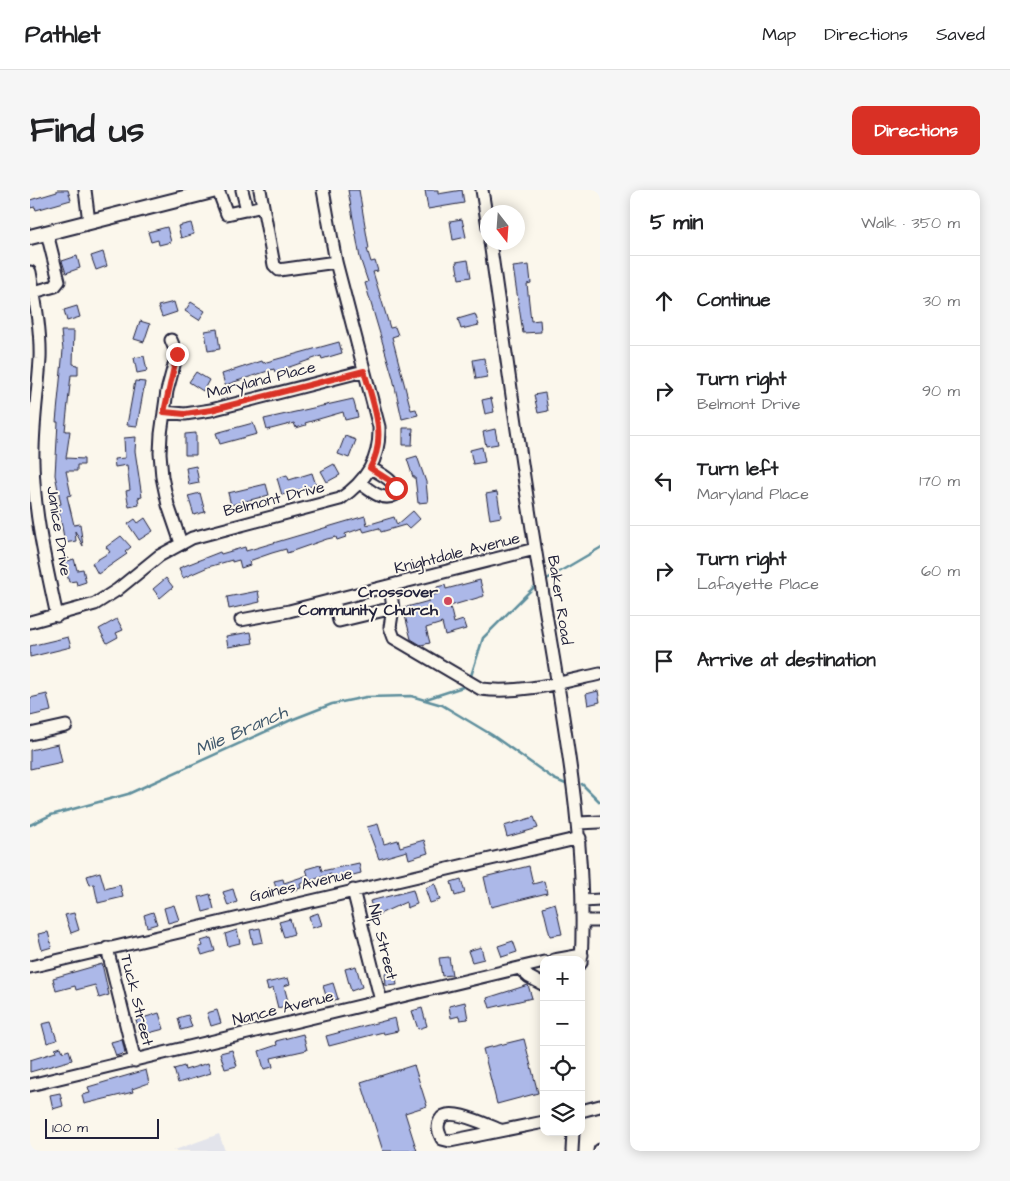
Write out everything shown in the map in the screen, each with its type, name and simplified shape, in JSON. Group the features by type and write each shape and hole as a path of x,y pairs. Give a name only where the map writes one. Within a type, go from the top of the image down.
{"main road":[{"path":"30,237 217,190"}],"street":[{"path":"85,190 89,222"},
{"path":"217,190 227,214 263,206"},
{"path":"242,190 247,210"},
{"path":"260,190 274,265 279,270 336,262"},
{"name":"Belmont Drive","path":"30,622 95,604 117,590 159,556 181,543 217,530 321,506 340,499 360,483 378,451 379,427 336,262 323,190"},
{"path":"482,190 484,205"},
{"path":"34,292 54,286 59,281 47,233"},
{"name":"Baker Road","path":"491,250 580,838 583,921 581,956"},
{"name":"Janice Drive","path":"30,272 39,333 40,359 34,423 34,472 40,537 57,616"},
{"path":"170,340 177,354 160,434 162,477 181,543"},
{"name":"Maryland Place","path":"164,412 185,414 211,410 364,371"},
{"path":"360,483 382,498 390,498 395,495 396,488 392,482 370,468"},
{"name":"Knightdale Avenue","path":"241,620 334,600 535,550"},
{"path":"390,586 393,608 390,627 394,638 482,689 497,691 557,683 600,674"},
{"path":"334,600 339,620 393,608"},
{"path":"30,734 66,726"},
{"path":"578,823 600,822"},
{"name":"Gaines Avenue","path":"30,967 580,838"},
{"name":"Nip Street","path":"353,890 381,1001"},
{"path":"582,901 600,900"},
{"path":"583,921 600,921"},
{"name":"Tuck Street","path":"107,948 135,1061"},
{"name":"Nance Avenue","path":"30,1085 540,963"},
{"path":"519,968 529,977 540,983"},
{"path":"585,1111 600,1106"},
{"path":"500,1130 456,1114 447,1114 440,1119 438,1126 438,1133 442,1139 450,1142 540,1123"},
{"path":"572,1151 573,1136"}],"shaded area":[{"path":"219,1134 225,1151 172,1151"}],"building":[{"path":"57,190 68,190 71,200 36,210 35,207 30,208 30,200 57,192"},
{"path":"348,190 359,190 369,249 367,249 371,262 375,261 378,271 373,272 390,328 395,327 398,335 392,337 411,410 416,409 418,415 402,419 393,378 365,283 368,282 360,258"},
{"path":"425,190 438,190 438,194 462,190 464,203 428,209"},
{"path":"462,219 466,237 453,240 450,221"},
{"path":"191,223 194,234 181,238 178,226"},
{"path":"167,227 171,242 159,245 158,240 151,242 148,232"},
{"path":"103,252 107,266 96,270 91,256"},
{"path":"77,256 80,268 66,273 62,261"},
{"path":"468,260 471,277 459,279 456,262"},
{"path":"529,265 531,283 527,284 531,321 540,320 541,332 523,333 513,267"},
{"path":"174,302 177,312 162,317 158,306"},
{"path":"191,302 205,311 199,320 185,311"},
{"path":"77,306 80,317 67,321 64,310"},
{"path":"475,314 479,325 461,329 458,319"},
{"path":"140,321 150,324 144,342 134,339"},
{"path":"217,329 220,349 208,351 205,331"},
{"path":"61,331 74,331 73,364 78,365 78,375 71,375 65,431 70,431 66,458 84,459 84,465 77,465 77,471 66,471 71,495 67,496 74,525 80,524 83,546 75,531 76,541 65,543 58,505 61,504 55,475 58,422 56,422 63,350"},
{"path":"339,342 342,353 322,359 321,356 275,372 274,369 225,385 222,374 262,361 263,363"},
{"path":"144,356 147,371 137,373 134,358"},
{"path":"484,358 487,377 476,379 473,360"},
{"path":"196,372 209,380 203,391 189,382"},
{"path":"135,381 145,382 137,426 127,425"},
{"path":"545,393 548,411 538,413 534,395"},
{"path":"491,398 494,412 485,414 482,400"},
{"path":"353,399 358,417 345,420 343,412 305,423 306,425 296,428 294,423 267,430 264,419"},
{"path":"253,423 257,434 220,444 216,433"},
{"path":"403,428 413,428 412,445 403,445"},
{"path":"495,429 498,444 486,446 483,432"},
{"path":"196,433 196,455 185,455 185,434"},
{"path":"345,436 356,440 349,458 338,454"},
{"path":"136,437 135,451 142,497 138,498 139,505 129,507 126,491 130,490 127,465 115,467 114,459 125,458 124,438"},
{"path":"482,447 485,462 473,464 470,450"},
{"path":"417,456 426,482 428,502 418,503 415,477 413,477 407,459"},
{"path":"334,464 340,475 327,482 321,471"},
{"path":"196,466 199,483 189,485 186,468"},
{"path":"312,473 316,485 282,495 277,478 287,475 289,480"},
{"path":"266,484 269,495 231,505 228,493"},
{"path":"497,492 501,517 490,519 486,494"},
{"path":"200,493 205,512 194,515 188,496"},
{"path":"413,511 420,519 409,529 405,525 381,532 379,528 364,532 362,528 345,534 346,537 337,540 336,537 287,553 286,549 272,553 249,561 250,565 241,568 239,560 232,562 232,560 208,567 183,578 179,568 220,552 221,554 245,547 246,551 365,516 367,525 394,517 397,525"},
{"path":"145,518 153,531 139,540 128,524 135,519 138,523"},
{"path":"121,536 131,547 125,552 127,554 98,574 92,563 110,552 106,547"},
{"path":"74,559 77,570 83,569 86,582 77,585 76,581 69,582 64,562"},
{"path":"166,578 173,587 160,598 153,589"},
{"path":"480,580 484,596 450,606 454,623 463,620 466,629 445,635 442,623 426,628 430,643 421,645 411,639 403,608 429,601 428,596 438,594 437,587 445,585 446,589"},
{"path":"258,591 260,602 229,609 227,597"},
{"path":"117,619 123,630 116,633 118,637 107,643 99,629"},
{"path":"251,632 253,643 228,647 226,636"},
{"path":"68,637 71,647 30,657 30,646"},
{"path":"598,691 600,702 588,705 586,694"},
{"path":"47,694 51,711 30,716 30,698"},
{"path":"58,744 62,762 30,769 30,750"},
{"path":"534,817 538,828 507,837 504,826"},
{"path":"378,824 384,844 398,840 400,847 424,840 428,853 409,859 407,851 379,859 367,827"},
{"path":"359,863 361,873 333,880 331,874 300,884 301,888 278,895 274,881 283,879 284,883 308,875 306,869 320,865 322,871"},
{"path":"529,866 533,884 544,881 547,893 491,907 484,877"},
{"path":"100,872 105,889 120,885 123,897 98,903 94,884 90,885 87,876"},
{"path":"461,879 465,893 455,896 451,882"},
{"path":"435,884 440,900 430,903 425,888"},
{"path":"233,889 237,902 228,906 223,892"},
{"path":"413,890 417,904 407,908 406,902 375,916 370,901"},
{"path":"210,894 214,909 203,912 199,897"},
{"path":"555,903 562,934 550,936 543,907"},
{"path":"174,905 179,920 168,923 164,908"},
{"path":"153,912 157,924 147,927 144,915"},
{"path":"74,913 79,930 71,933 65,915"},
{"path":"318,913 322,925 312,928 309,916"},
{"path":"290,919 294,934 284,937 279,922"},
{"path":"260,928 263,942 253,944 250,930"},
{"path":"237,930 240,943 228,946 225,934"},
{"path":"48,932 52,947 42,950 38,934"},
{"path":"211,938 215,951 202,955 199,947 203,946 201,941"},
{"path":"513,941 517,952 502,957 498,946"},
{"path":"481,947 484,959 472,962 468,951"},
{"path":"449,957 452,975 442,976 439,958"},
{"path":"102,964 109,995 99,998 95,985 76,990 75,986 56,991 53,978"},
{"path":"356,966 362,987 351,991 345,969"},
{"path":"395,972 397,985 386,986 385,973"},
{"path":"288,978 290,984 284,986 289,1005 278,1008 273,988 268,990 266,983"},
{"path":"333,983 338,999 328,1002 323,986"},
{"path":"528,985 532,998 490,1008 487,998"},
{"path":"465,1002 468,1019 460,1020 459,1016 451,1018 449,1006"},
{"path":"422,1008 427,1026 418,1029 412,1011"},
{"path":"217,1010 221,1023 211,1026 207,1013"},
{"path":"159,1013 164,1029 141,1035 136,1020"},
{"path":"188,1015 192,1027 181,1030 178,1018"},
{"path":"395,1018 398,1031 384,1034 383,1032 329,1046 326,1036"},
{"path":"51,1022 57,1040 47,1043 42,1024"},
{"path":"303,1034 307,1050 271,1058 273,1067 264,1069 259,1051 277,1045 276,1041"},
{"path":"122,1039 125,1053 116,1056 111,1042"},
{"path":"524,1039 538,1093 497,1104 483,1049"},
{"path":"61,1047 63,1052 69,1050 72,1060 30,1072 30,1060 56,1052 55,1049"},
{"path":"232,1050 237,1066 225,1069 220,1053"},
{"path":"208,1063 211,1073 178,1083 174,1069 184,1066 185,1070"},
{"path":"414,1065 427,1106 405,1113 417,1151 383,1151 361,1082"},
{"path":"146,1070 149,1083 132,1089 133,1092 84,1104 82,1095 90,1093 88,1087"},
{"path":"60,1093 63,1106 53,1109 50,1095"}],"waterway":[{"name":"Mile Branch","path":"547,579 600,548"},
{"name":"Mile Branch","path":"470,679 483,638 534,587"},
{"name":"Mile Branch","path":"426,699 466,686"},
{"name":"Mile Branch","path":"30,825 51,815 128,794 291,720 332,704 366,697 411,696 442,705 492,735 554,779 568,785"},
{"path":"582,784 600,802"}],"place":[{"name":"Crossover Community Church","path":"448,601"}],"route":[{"path":"177,354 164,412 172,414 211,410 364,371 379,427 378,451 370,468 392,482 396,488"}]}
